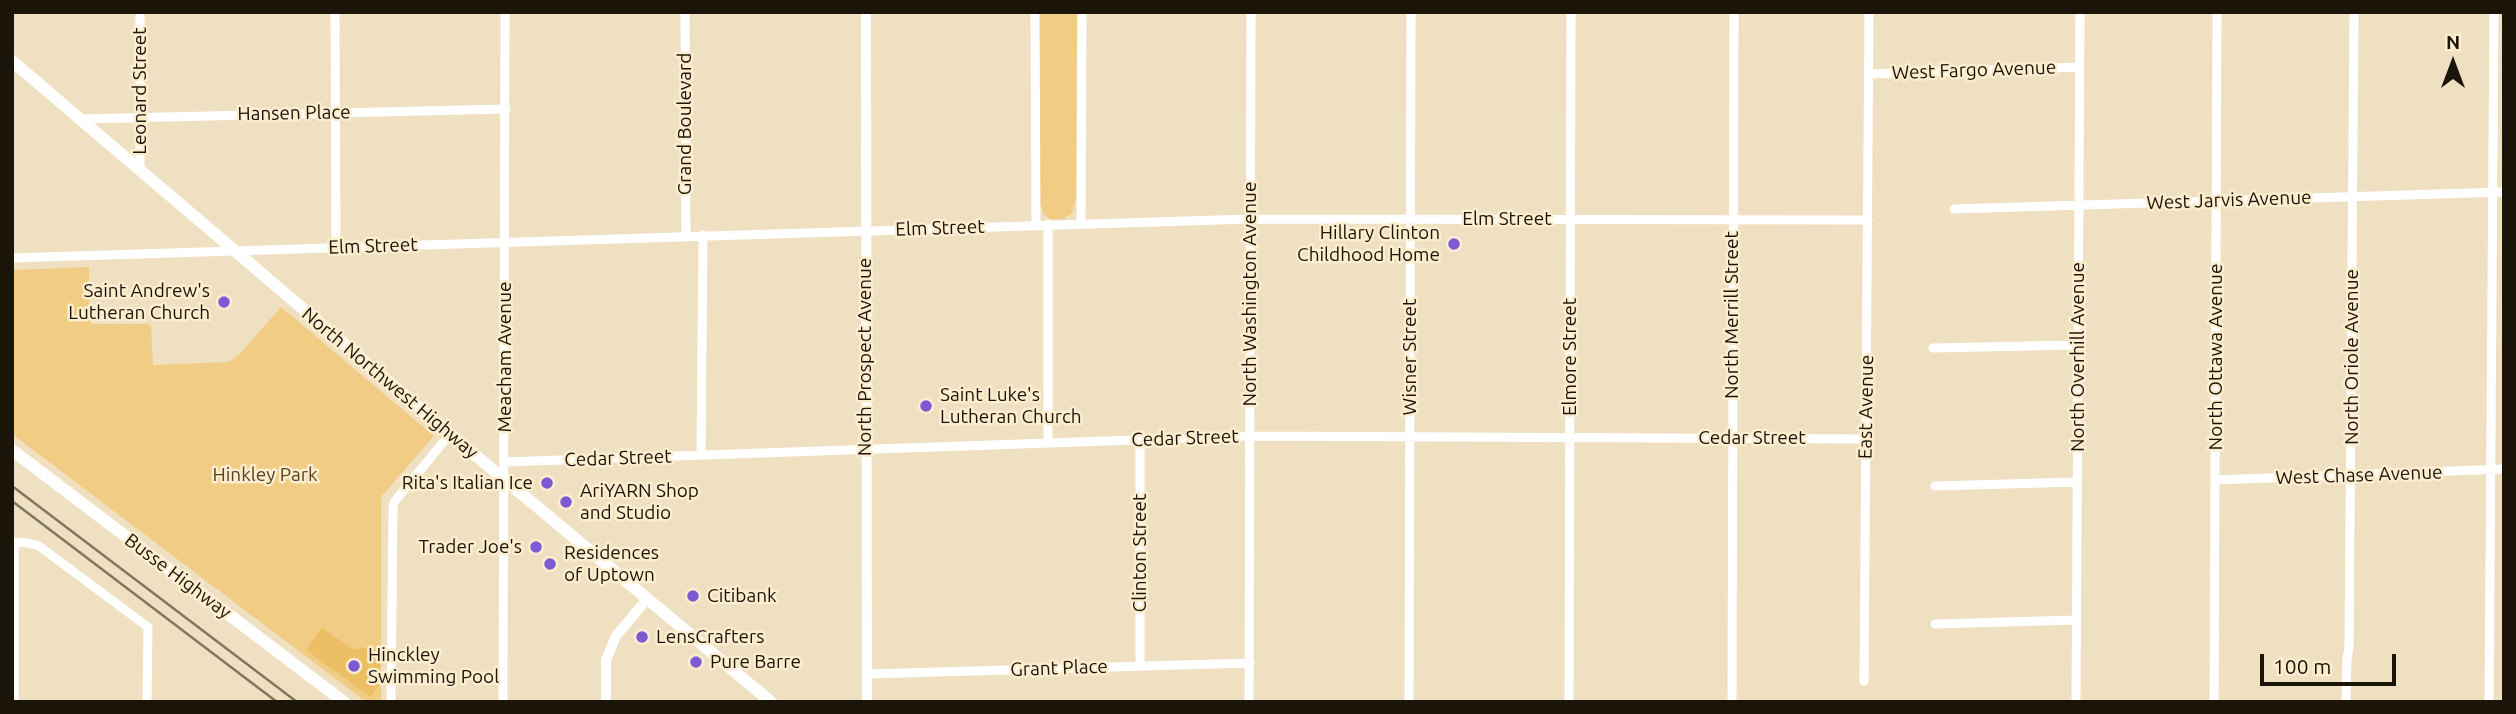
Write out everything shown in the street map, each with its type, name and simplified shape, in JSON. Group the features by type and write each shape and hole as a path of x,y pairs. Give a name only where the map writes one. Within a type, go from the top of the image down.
{"main road":[{"name":"North Northwest Highway","path":"12,61 450,434 771,702"},
{"name":"Busse Highway","path":"12,450 344,702"}],"street":[{"name":"Leonard Street","path":"140,12 140,170"},
{"path":"335,12 336,247"},
{"name":"Meacham Avenue","path":"503,702 505,12"},
{"name":"Grand Boulevard","path":"685,12 686,236"},
{"name":"North Prospect Avenue","path":"866,12 867,702"},
{"path":"1035,12 1036,225"},
{"path":"1081,223 1082,12"},
{"name":"North Washington Avenue","path":"1249,702 1251,12"},
{"name":"Wisner Street","path":"1409,702 1411,12"},
{"name":"Elmore Street","path":"1569,702 1571,12"},
{"name":"North Merrill Street","path":"1732,702 1734,12"},
{"name":"East Avenue","path":"1864,681 1869,12"},
{"name":"North Overhill Avenue","path":"2076,702 2080,12"},
{"name":"North Ottawa Avenue","path":"2214,702 2217,12"},
{"name":"North Oriole Avenue","path":"2346,702 2351,475 2354,12"},
{"path":"2489,702 2494,12"},
{"name":"West Fargo Avenue","path":"1869,74 2079,67"},
{"name":"Hansen Place","path":"81,119 506,109"},
{"name":"West Jarvis Avenue","path":"1954,209 2504,192"},
{"name":"Elm Street","path":"12,258 1250,219 1868,220"},
{"path":"1048,225 1048,443"},
{"path":"701,455 703,235"},
{"path":"1933,348 2078,345"},
{"path":"391,702 394,502 450,434"},
{"name":"Cedar Street","path":"504,462 1250,436 1866,439"},
{"name":"Clinton Street","path":"1140,440 1140,666"},
{"name":"West Chase Avenue","path":"2215,480 2504,470"},
{"path":"1935,486 2077,482"},
{"path":"14,702 13,542 39,546 148,627 147,702"},
{"path":"606,702 606,660 616,636 648,598"},
{"path":"1935,624 2077,620"},
{"name":"Grant Place","path":"868,674 1250,663"}],"green space":[{"path":"1039,12 1077,12 1076,199 1072,213 1064,219 1049,219 1043,213 1040,203"},
{"name":"Hinkley Park","path":"89,267 89,316 92,324 148,324 151,327 153,365 228,362 239,355 281,307 434,436 381,497 381,702 366,702 12,434 12,270"}],"shaded area":[{"name":"Hinckley Swimming Pool","path":"322,628 352,649 379,647 381,682 370,697 306,650"}],"railway":[{"path":"12,486 297,702"},
{"path":"12,501 277,702"}],"place":[{"name":"Hillary Clinton Childhood Home","path":"1454,244"},
{"name":"Saint Andrew's Lutheran Church","path":"224,302"},
{"name":"Saint Luke's Lutheran Church","path":"926,406"},
{"name":"Rita's Italian Ice","path":"547,483"},
{"name":"AriYARN Shop and Studio","path":"566,502"},
{"name":"Trader Joe's","path":"536,547"},
{"name":"Residences of Uptown","path":"550,564"},
{"name":"Citibank","path":"693,596"},
{"name":"LensCrafters","path":"642,637"},
{"name":"Pure Barre","path":"696,662"},
{"name":"Hinckley Swimming Pool","path":"354,666"}]}
